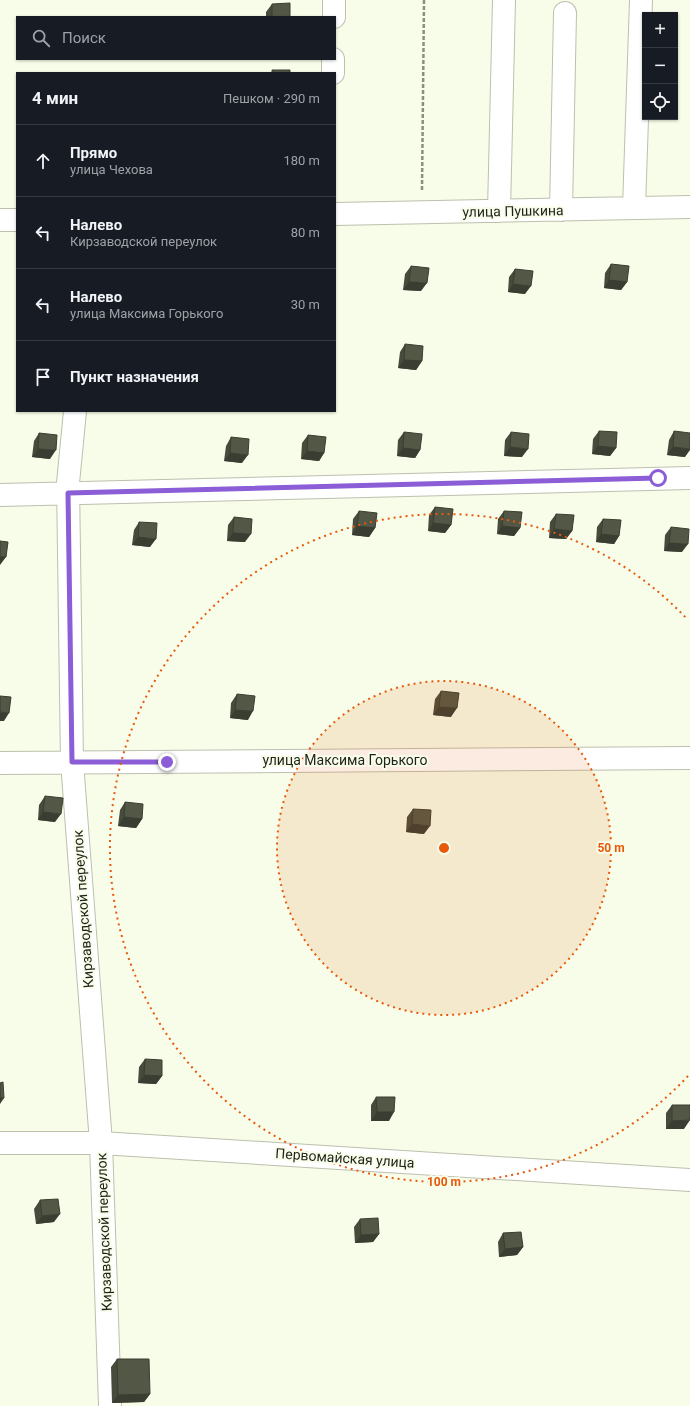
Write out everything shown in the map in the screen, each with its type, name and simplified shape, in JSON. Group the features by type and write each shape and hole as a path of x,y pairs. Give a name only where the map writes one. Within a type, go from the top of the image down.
{"street":[{"path":"334,0 334,16"},
{"path":"499,211 504,0"},
{"path":"634,208 642,0"},
{"path":"561,210 565,13"},
{"path":"333,60 333,72"},
{"name":"улица Пушкина","path":"336,214 690,207"},
{"path":"0,220 16,220"},
{"name":"Кирзаводской переулок","path":"75,412 68,493 72,762 101,1143 110,1406"},
{"path":"0,495 690,478"},
{"name":"улица Максима Горького","path":"0,763 690,758"},
{"name":"Первомайская улица","path":"0,1143 101,1143 690,1180"}],"path":[{"path":"422,213 424,0"}],"building":[{"path":"290,3 290,16 272,16 272,4"},
{"path":"272,70 290,70 290,72 272,72"},
{"path":"611,264 629,266 627,282 609,280"},
{"path":"411,266 429,268 427,283 409,282"},
{"path":"515,269 533,271 531,286 513,284"},
{"path":"405,344 423,346 422,361 404,360"},
{"path":"599,431 617,432 616,448 598,446"},
{"path":"674,431 690,433 690,449 673,447"},
{"path":"404,432 422,434 420,450 403,448"},
{"path":"511,432 529,434 528,449 510,447"},
{"path":"39,433 57,435 56,450 38,449"},
{"path":"308,435 326,437 324,453 307,451"},
{"path":"231,437 249,439 248,455 230,453"},
{"path":"435,507 453,509 451,525 433,523"},
{"path":"359,511 377,513 375,528 357,526"},
{"path":"504,511 522,512 520,528 502,526"},
{"path":"556,514 574,515 572,531 554,529"},
{"path":"234,517 252,519 251,534 233,533"},
{"path":"603,519 621,520 619,536 601,534"},
{"path":"139,522 157,523 156,539 138,537"},
{"path":"671,527 689,529 688,544 669,543"},
{"path":"0,541 8,542 6,557 0,557"},
{"path":"441,691 459,693 457,708 439,707"},
{"path":"237,694 255,696 253,711 235,710"},
{"path":"0,696 11,697 9,713 0,712"},
{"path":"45,796 63,798 61,814 43,812"},
{"path":"125,802 143,804 142,819 124,817"},
{"path":"413,809 431,810 430,826 412,824"},
{"path":"145,1059 162,1060 162,1076 144,1075"},
{"path":"3,1082 4,1098 0,1098 0,1083"},
{"path":"376,1097 395,1097 394,1112 377,1112"},
{"path":"672,1105 690,1105 690,1120 672,1121"},
{"path":"58,1199 60,1214 42,1216 40,1200"},
{"path":"378,1218 379,1234 361,1235 360,1219"},
{"path":"521,1232 523,1247 505,1249 503,1233"},
{"path":"117,1359 149,1359 150,1394 118,1395"}],"route":[{"path":"167,762 72,762 68,493 658,478"}]}
